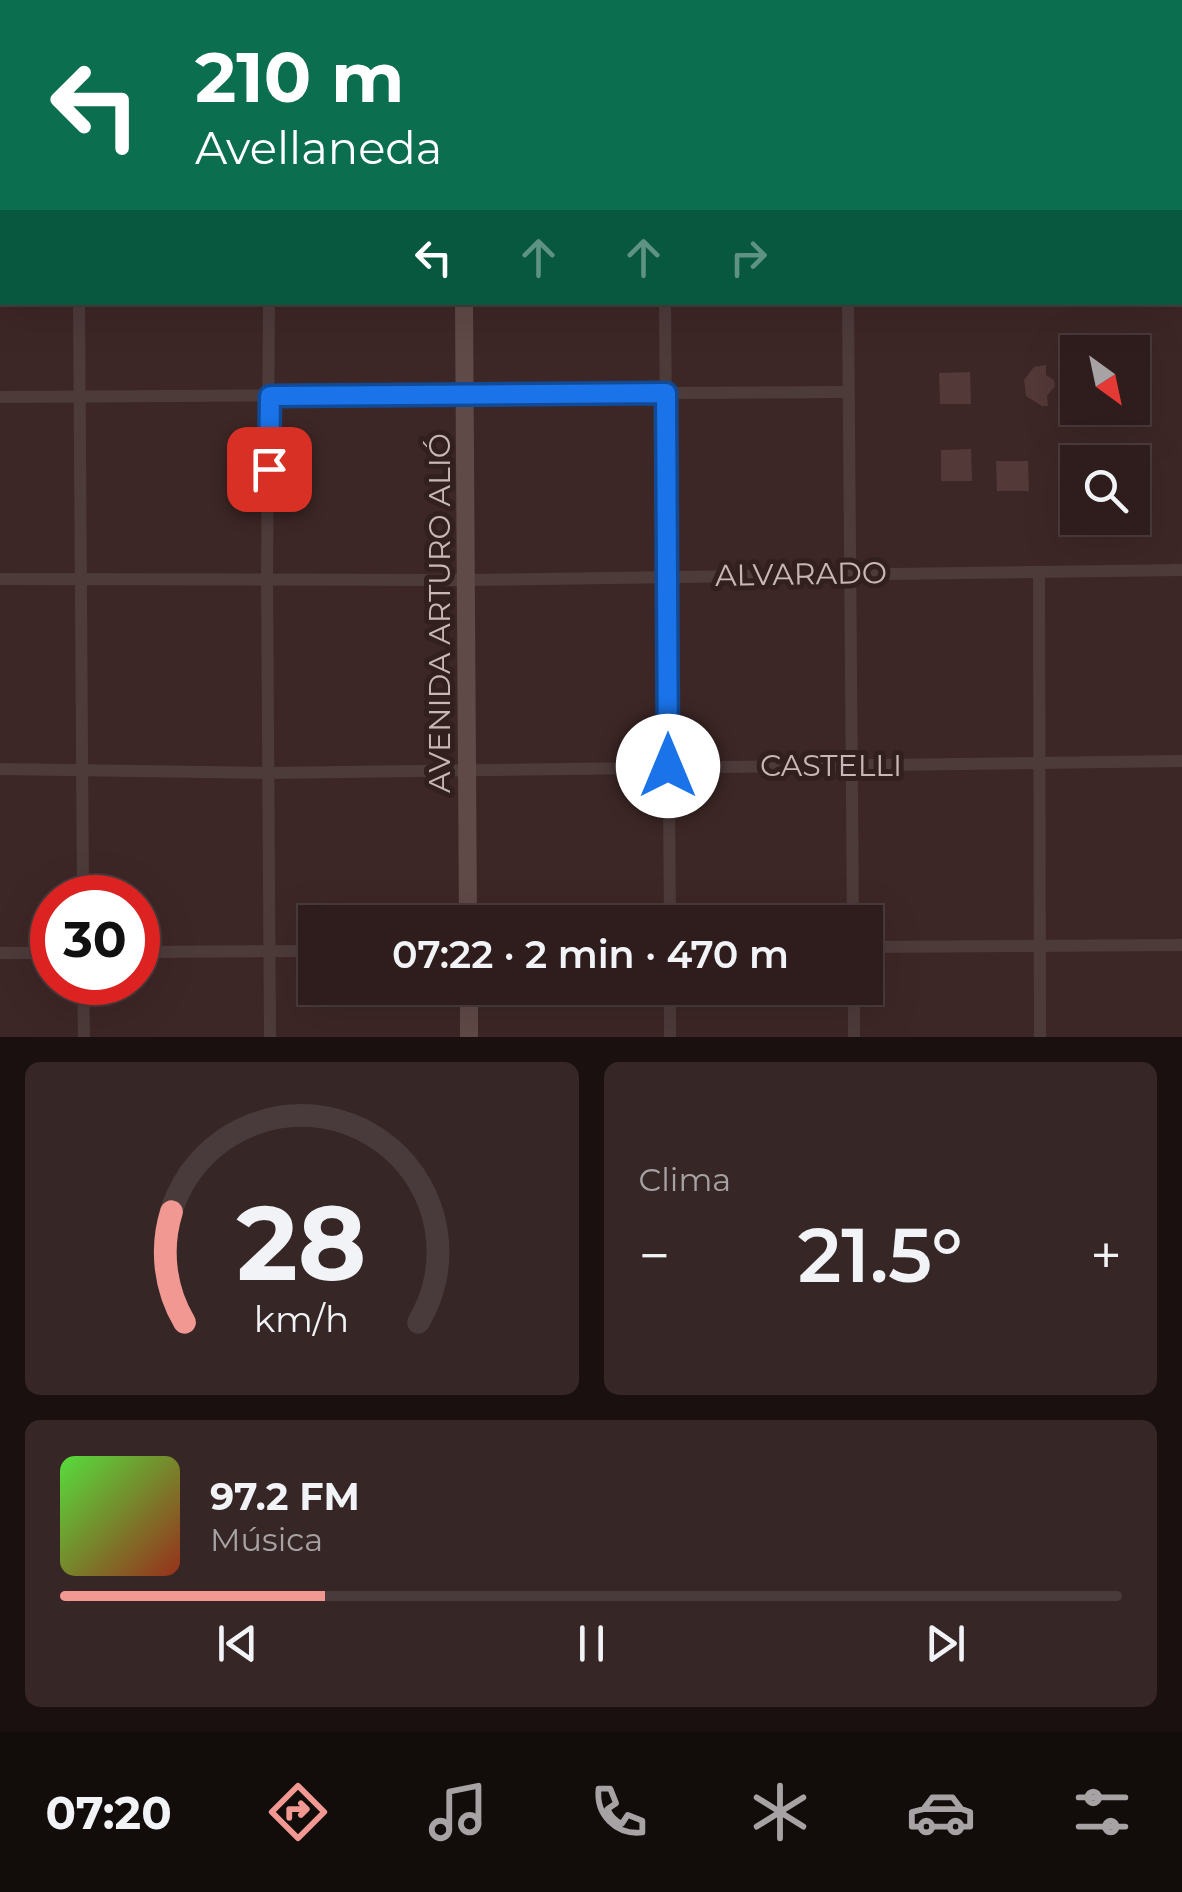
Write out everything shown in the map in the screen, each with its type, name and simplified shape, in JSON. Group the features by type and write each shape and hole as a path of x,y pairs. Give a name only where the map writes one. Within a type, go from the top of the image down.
{"main road":[{"name":"AVENIDA ARTURO ALIÓ","path":"464,305 468,905"},
{"path":"469,1005 469,1037"}],"street":[{"path":"80,305 83,875"},
{"path":"270,305 270,1037"},
{"path":"665,305 670,905"},
{"path":"848,305 853,905"},
{"path":"0,397 848,392"},
{"name":"ALVARADO","path":"0,578 466,580 1182,570"},
{"path":"1039,572 1040,1037"},
{"name":"CASTELLI","path":"0,769 268,773 1182,761"},
{"path":"883,947 1182,944"},
{"path":"160,952 298,951"},
{"path":"0,953 30,953"},
{"path":"84,1005 84,1037"},
{"path":"670,1005 670,1037"},
{"path":"854,1005 854,1037"}],"building":[{"path":"1046,365 1046,375 1054,380 1055,386 1047,396 1048,406 1042,406 1026,396 1024,380 1034,367"},
{"path":"970,372 971,404 940,404 939,373"},
{"path":"971,449 972,481 941,481 941,450"},
{"path":"996,461 1028,461 1029,491 997,491"}],"route":[{"path":"269,469 270,396 666,393 668,766"}]}
